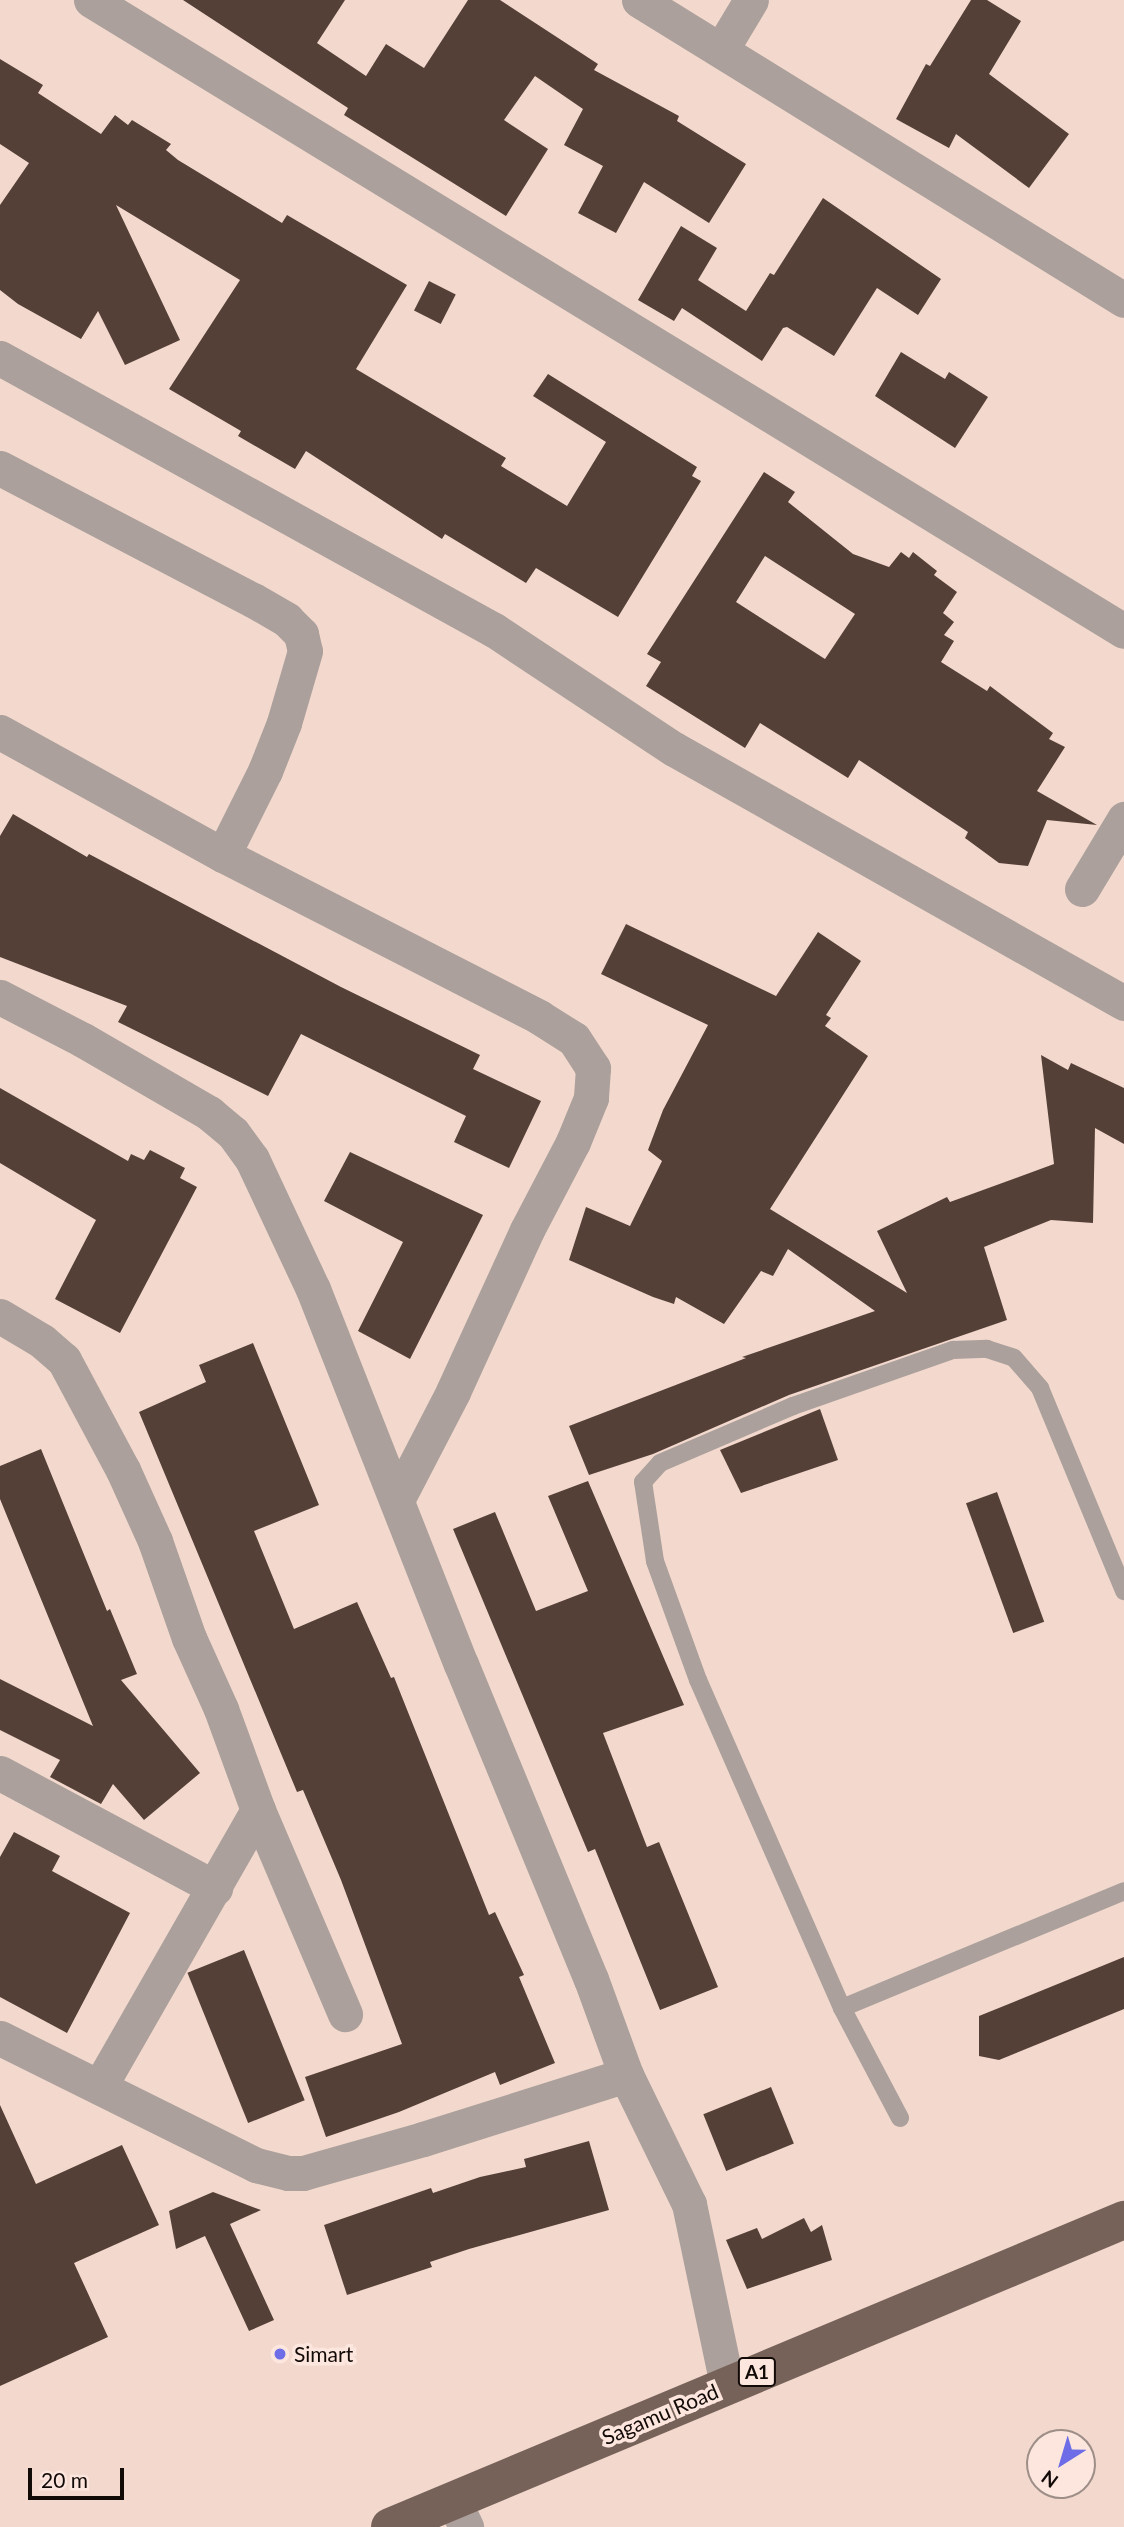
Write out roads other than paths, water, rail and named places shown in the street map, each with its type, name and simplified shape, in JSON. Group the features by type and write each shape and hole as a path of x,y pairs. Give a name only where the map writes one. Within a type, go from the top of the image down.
{"highway":[{"name":"Sagamu Road","path":"390,2527 460,2514 727,2385 1124,2220"}],"street":[{"path":"91,0 1124,631"},
{"path":"639,0 1124,300"},
{"path":"720,50 751,0"},
{"path":"0,358 494,630 674,749 1124,1003"},
{"path":"0,468 253,600 287,620 301,634 305,651 284,723 265,771 223,855"},
{"path":"1,735 223,855 539,1017 574,1039 593,1068 591,1098 573,1142 527,1230 453,1392 397,1500"},
{"path":"1082,889 1124,819"},
{"path":"0,997 158,1082 209,1113 233,1133 253,1159 313,1289 461,1664 591,1979 626,2075 689,2204 727,2385"},
{"path":"0,1316 42,1341 64,1360 123,1470 155,1541 189,1638 221,1709 258,1810 345,2014"},
{"path":"0,1773 215,1888"},
{"path":"100,2086 258,1810"},
{"path":"0,2038 256,2165 288,2173 303,2173 626,2075"}],"lane":[{"path":"900,2118 842,2008 698,1680 655,1561 643,1482 660,1463 793,1406 953,1350 987,1349 1014,1359 1040,1388 1124,1591"},
{"path":"842,2008 1124,1891"}],"place":[{"name":"Simart","path":"280,2354"}]}
